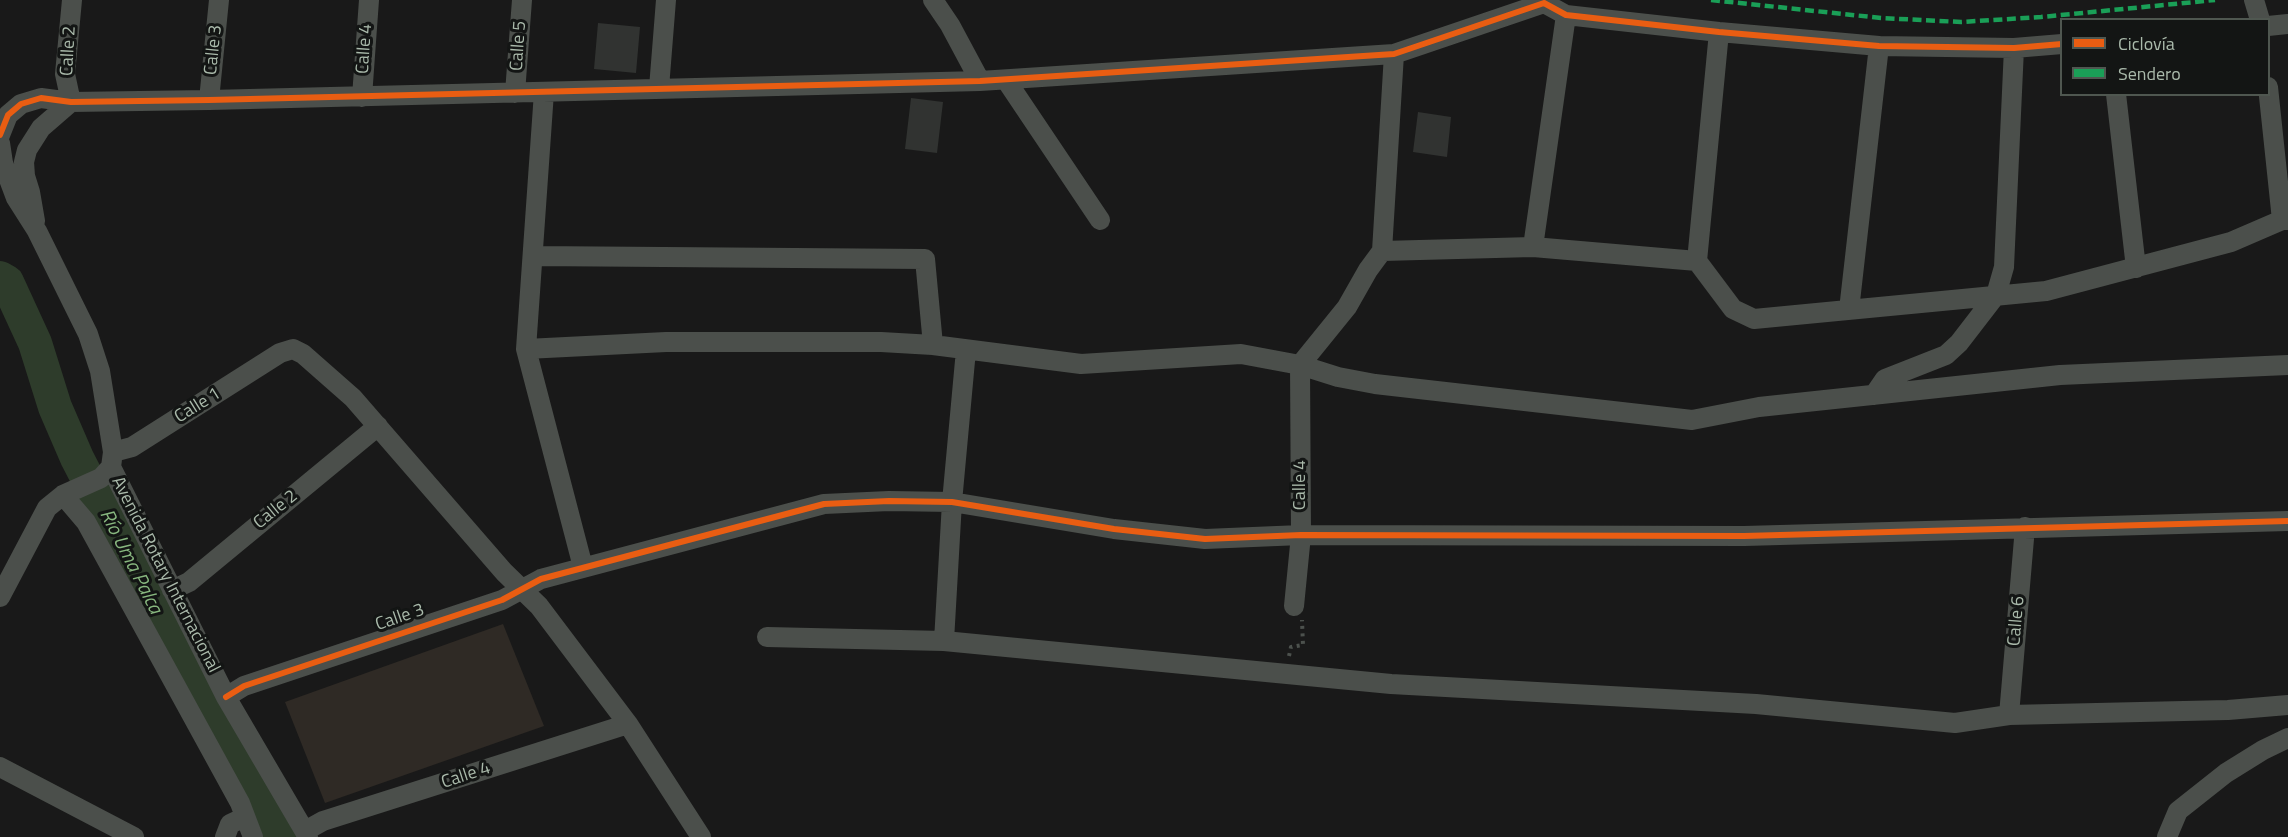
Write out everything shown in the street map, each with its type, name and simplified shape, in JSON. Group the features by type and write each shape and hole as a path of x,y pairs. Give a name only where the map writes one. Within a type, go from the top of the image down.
{"street":[{"name":"Calle 2","path":"70,102 65,74 72,0"},
{"name":"Calle 3","path":"209,100 219,0"},
{"name":"Calle 4","path":"362,97 369,0"},
{"name":"Calle 5","path":"515,93 522,0"},
{"path":"659,88 666,0"},
{"path":"933,0 950,25 980,81"},
{"path":"2254,0 2259,18"},
{"path":"0,135 8,116 21,104 41,98 70,102 209,100 980,81 1394,54 1544,3 1566,15 1719,32 1879,46 2014,48 2060,44"},
{"path":"1533,247 1566,15"},
{"path":"2270,26 2288,24"},
{"path":"1719,32 1697,261 1733,309 1754,319 2046,291 2231,242 2285,220 2269,96"},
{"path":"1849,310 1879,46"},
{"path":"1874,395 1885,380 1946,355 1959,343 1996,295 2004,267 2014,48"},
{"path":"1300,365 1347,307 1368,270 1383,251 1394,54"},
{"path":"1006,80 1100,220"},
{"path":"544,92 526,349 582,567"},
{"path":"2116,96 2136,268"},
{"path":"37,231 25,176 24,162 27,150 41,128 70,102"},
{"path":"0,143 3,163 16,198 37,231"},
{"name":"Avenida Rotary Internacional","path":"37,231 88,334 100,371 108,466 226,697 307,834"},
{"path":"1383,251 1533,247 1697,261"},
{"path":"533,256 925,259 933,345"},
{"path":"526,349 666,342 881,342 933,345 1081,364 1241,354 1300,365 1338,377 1375,384 1692,420 1758,407 2060,375 2288,365"},
{"name":"Calle 1","path":"63,495 83,487 132,447 280,353 293,349 303,354 353,398 378,426"},
{"path":"944,641 952,502 966,350"},
{"name":"Calle 4","path":"1294,606 1301,535 1300,365"},
{"name":"Calle 2","path":"172,590 189,582 378,426"},
{"path":"378,426 521,590 538,606 628,724 701,837"},
{"path":"0,597 46,508 63,495 86,522 240,803 253,837"},
{"name":"Calle 3","path":"226,697 244,686 502,600 542,579 824,504 889,501 952,502 1114,529 1205,539 1301,535 1744,536 2288,521"},
{"name":"Calle 6","path":"2009,715 2025,527"},
{"path":"767,637 944,641 1403,685 1756,704 1955,723 2009,715 2228,710 2288,705"},
{"name":"Calle 4","path":"307,834 323,821 628,724"},
{"path":"2167,837 2178,812 2226,773 2262,750 2288,738"},
{"path":"0,767 132,836"},
{"path":"225,837 230,824 245,817"}],"path":[{"path":"1286,674 1291,647 1303,645 1302,614 1292,615 1294,606"}],"shaded area":[{"path":"503,624 544,726 325,803 285,702"}],"building":[{"path":"598,23 640,27 636,73 594,69"},
{"path":"911,98 943,102 937,153 905,149"},
{"path":"1418,112 1451,117 1447,157 1413,152"}],"waterway":[{"name":"Río Uma Palca","path":"0,278 7,282 35,343 55,407 77,458 201,698 281,837"}],"marked path":[{"path":"1711,0 1881,18 1961,22 2041,17 2215,0"}],"cycle path":[{"path":"0,135 8,115 21,104 41,98 71,102 209,100 980,81 1394,54 1544,3 1566,15 1719,32 1879,46 2014,48 2060,44"},
{"path":"226,697 244,686 502,600 541,579 824,504 889,501 952,502 1114,529 1205,539 1301,535 1744,536 2288,521"}]}
